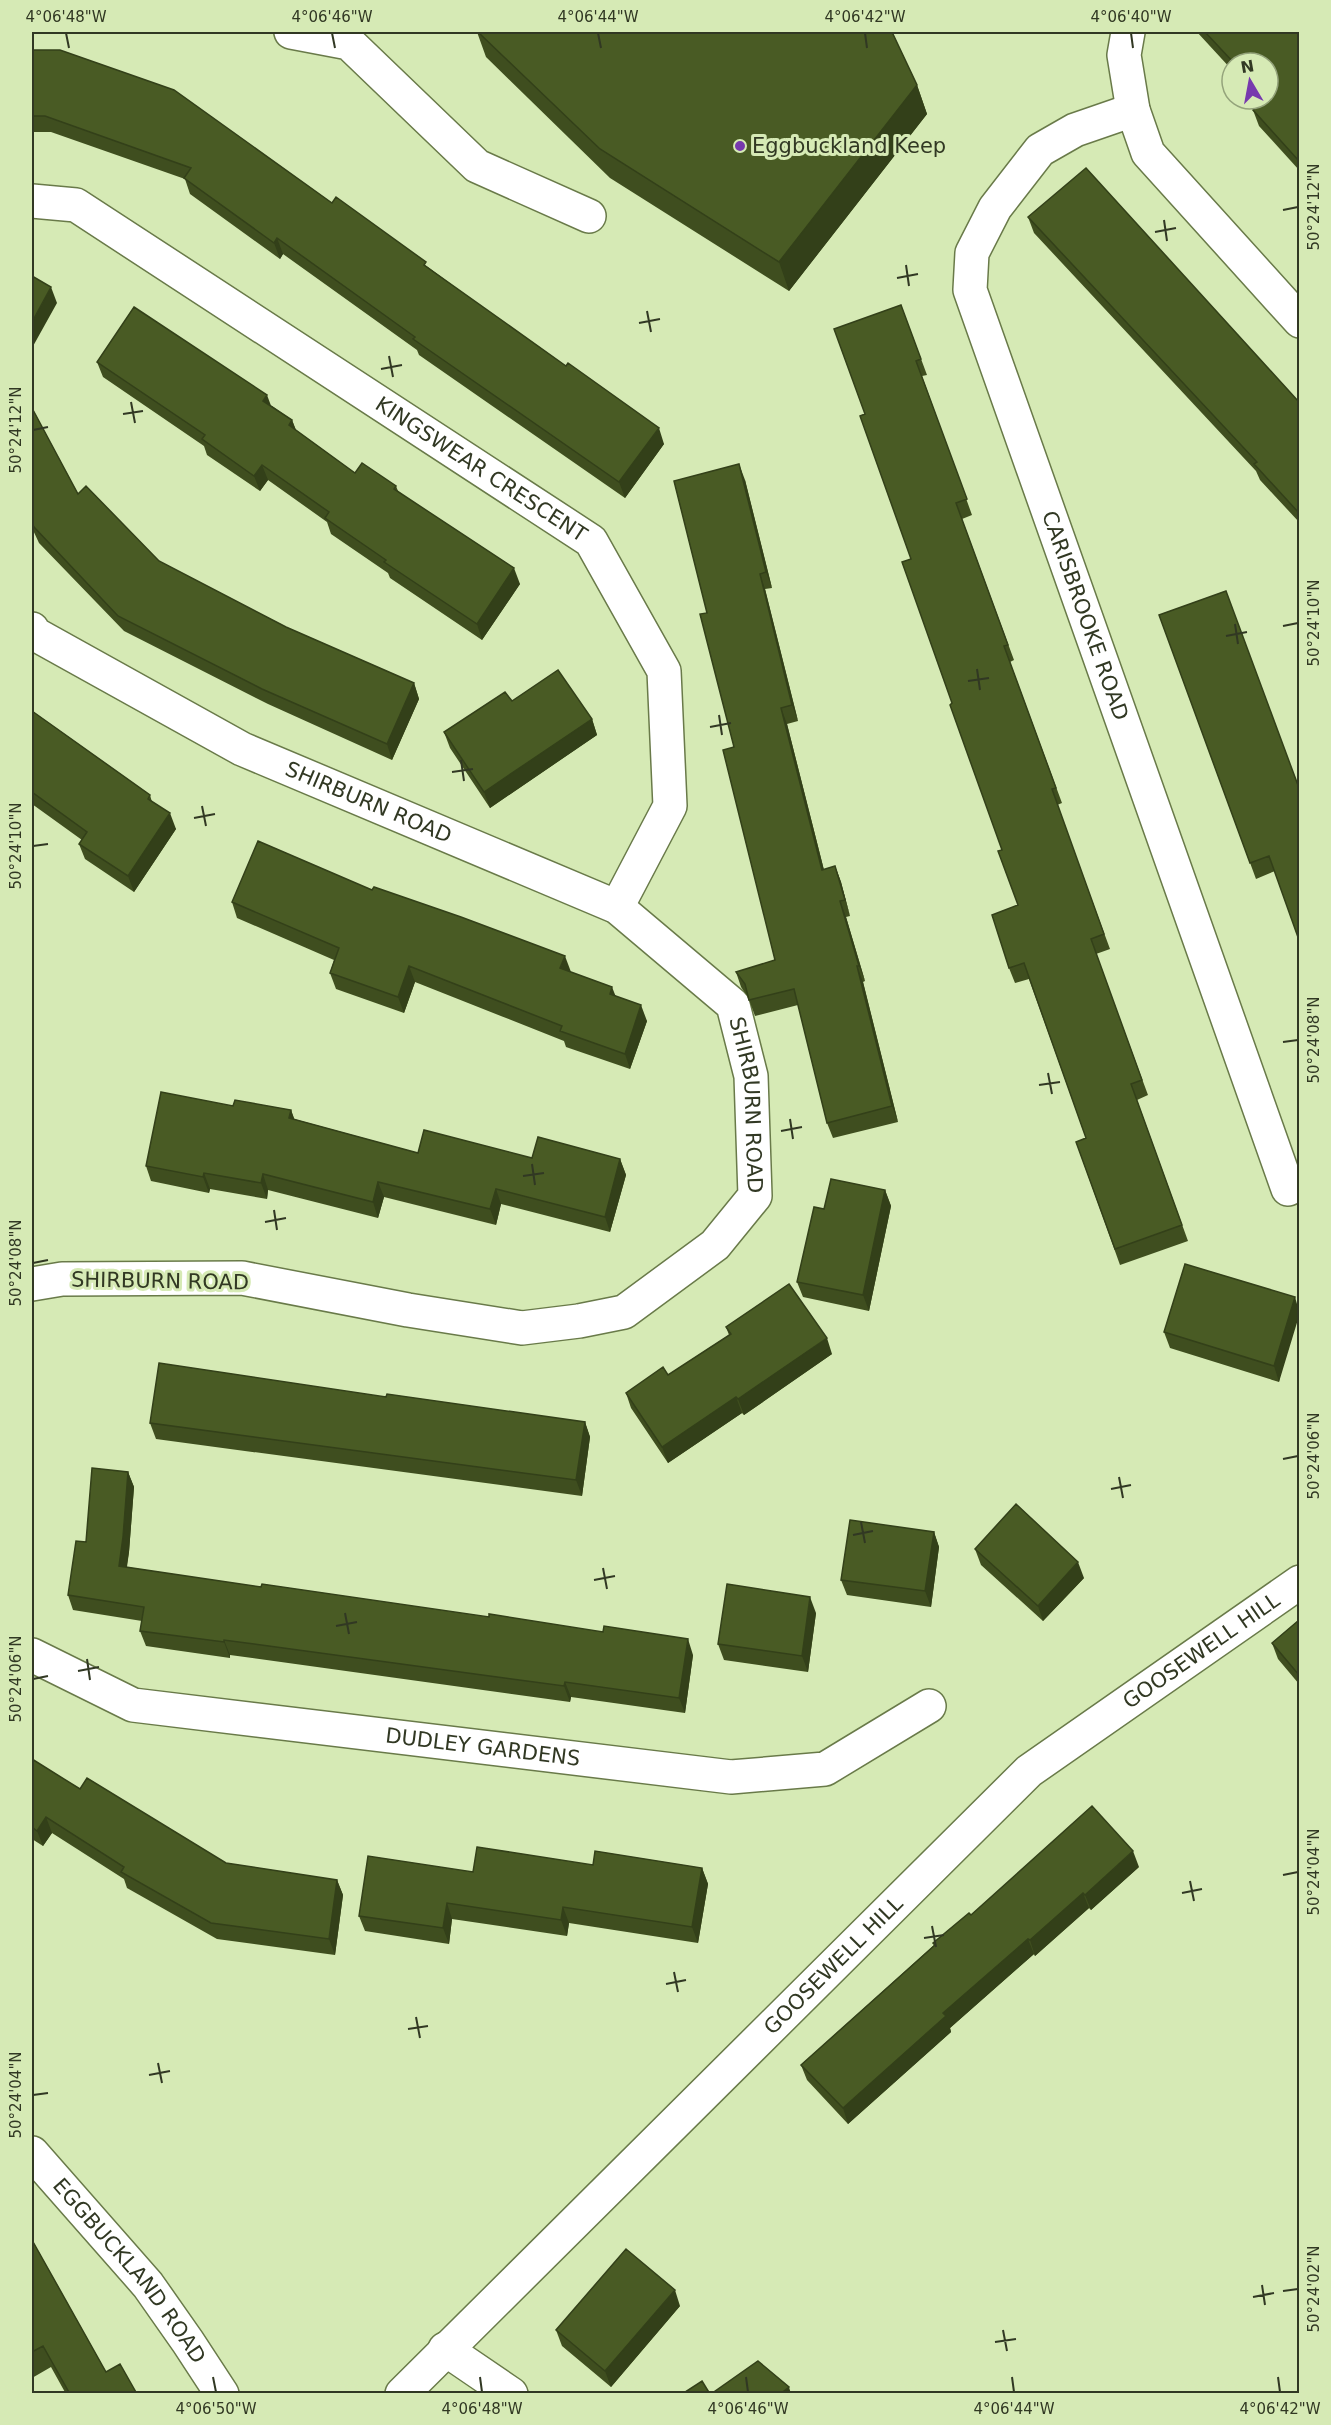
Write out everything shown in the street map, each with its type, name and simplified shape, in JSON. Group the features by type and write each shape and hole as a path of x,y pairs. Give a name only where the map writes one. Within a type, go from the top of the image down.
{"street":[{"path":"291,32 349,43 477,166 589,216"},
{"path":"1128,32 1124,55 1133,110 1148,153 1299,321"},
{"name":"CARISBROOKE ROAD","path":"1133,110 1075,130 1040,150 995,208 972,253 970,290 1288,1189"},
{"name":"KINGSWEAR CRESCENT","path":"32,201 76,205 591,541 664,671 670,806 617,907"},
{"name":"SHIRBURN ROAD","path":"32,629 35,634 242,748 617,907 733,1005 751,1076 755,1196 715,1245 624,1312 579,1321 522,1328 408,1310 242,1278 62,1280 32,1284"},
{"name":"GOOSEWELL HILL","path":"402,2394 1029,1771 1299,1582"},
{"name":"DUDLEY GARDENS","path":"32,1654 133,1706 731,1777 825,1769 929,1706"},
{"name":"EGGBUCKLAND ROAD","path":"32,2153 148,2285 222,2394"},
{"path":"445,2349 511,2394"}],"building":[{"name":"Eggbuckland Keep","path":"478,32 892,32 917,85 779,262 600,149"},
{"path":"1205,32 1299,32 1299,161 1254,111 1280,111 1280,51 1223,51"},
{"path":"32,50 60,50 174,90 332,203 336,197 426,262 424,265 566,366 568,363 659,428 619,482 413,339 415,337 277,238 274,243 184,178 191,168 45,116 32,116"},
{"path":"1086,168 1299,402 1299,513 1254,464 1257,462 1028,217"},
{"path":"32,276 51,287 32,322"},
{"path":"901,305 921,359 916,361 967,499 956,503 1008,645 1004,646 1056,788 1052,789 1104,934 1091,939 1142,1080 1131,1084 1182,1225 1115,1249 1076,1142 1086,1138 1024,963 1009,968 992,915 1018,905 998,851 1002,850 902,562 911,559 860,416 865,414 834,329"},
{"path":"134,307 267,395 263,401 292,420 289,425 355,473 362,463 396,486 394,489 514,568 477,624 384,562 386,560 325,518 329,512 262,465 254,476 202,439 205,435 97,362"},
{"path":"32,408 78,494 86,486 159,561 286,627 414,683 387,744 262,689 118,616 32,523"},
{"path":"739,464 766,572 760,574 792,705 781,708 822,870 835,866 845,900 840,901 859,966 857,966 892,1106 827,1123 794,989 749,1000 745,984 736,972 775,960 723,750 734,747 700,614 707,613 674,481"},
{"path":"1226,591 1299,788 1299,940 1269,856 1250,863 1159,615"},
{"path":"558,670 592,719 484,792 444,732 505,692 512,701"},
{"path":"32,711 150,795 148,799 170,813 128,876 79,844 87,832 32,792"},
{"path":"258,841 372,890 374,887 565,956 560,968 612,987 610,994 641,1005 625,1054 560,1031 562,1026 409,966 398,997 330,973 339,948 232,902"},
{"path":"161,1092 233,1106 235,1100 291,1110 289,1118 418,1153 424,1130 532,1158 538,1137 620,1159 605,1217 496,1189 490,1209 378,1182 373,1202 263,1174 261,1183 204,1173 203,1177 146,1166"},
{"path":"831,1179 885,1190 863,1295 797,1282 814,1207 824,1209"},
{"path":"1185,1264 1295,1297 1274,1366 1164,1332"},
{"path":"789,1284 827,1338 738,1399 736,1397 662,1447 626,1393 663,1367 668,1375 731,1334 726,1327"},
{"path":"159,1363 386,1397 387,1394 585,1422 576,1480 150,1423"},
{"path":"92,1468 128,1472 119,1566 489,1617 489,1614 603,1632 604,1626 688,1639 679,1698 565,1682 564,1686 224,1640 224,1642 140,1631 144,1607 68,1595 76,1541 86,1542"},
{"path":"1016,1504 1078,1562 1038,1606 975,1549"},
{"path":"850,1520 934,1532 925,1591 841,1580"},
{"path":"727,1584 810,1597 802,1656 718,1644"},
{"path":"1299,1620 1299,1675 1272,1643"},
{"path":"32,1759 80,1789 87,1778 226,1863 337,1880 329,1939 211,1923 121,1872 124,1867 46,1817 37,1831 32,1827"},
{"path":"1092,1806 1133,1851 1085,1895 1083,1893 943,2013 946,2016 843,2108 801,2065 935,1945 933,1943 969,1913 971,1915"},
{"path":"477,1847 593,1865 595,1851 702,1868 692,1927 563,1907 561,1920 447,1903 443,1928 359,1916 368,1856 473,1872"},
{"path":"32,2240 106,2372 120,2364 137,2394 70,2394 43,2346 32,2352"},
{"path":"626,2249 675,2290 605,2371 556,2330"},
{"path":"758,2361 789,2387 780,2394 711,2394"},
{"path":"702,2381 710,2394 682,2394"}],"place":[{"name":"Eggbuckland Keep","path":"740,146"}]}
